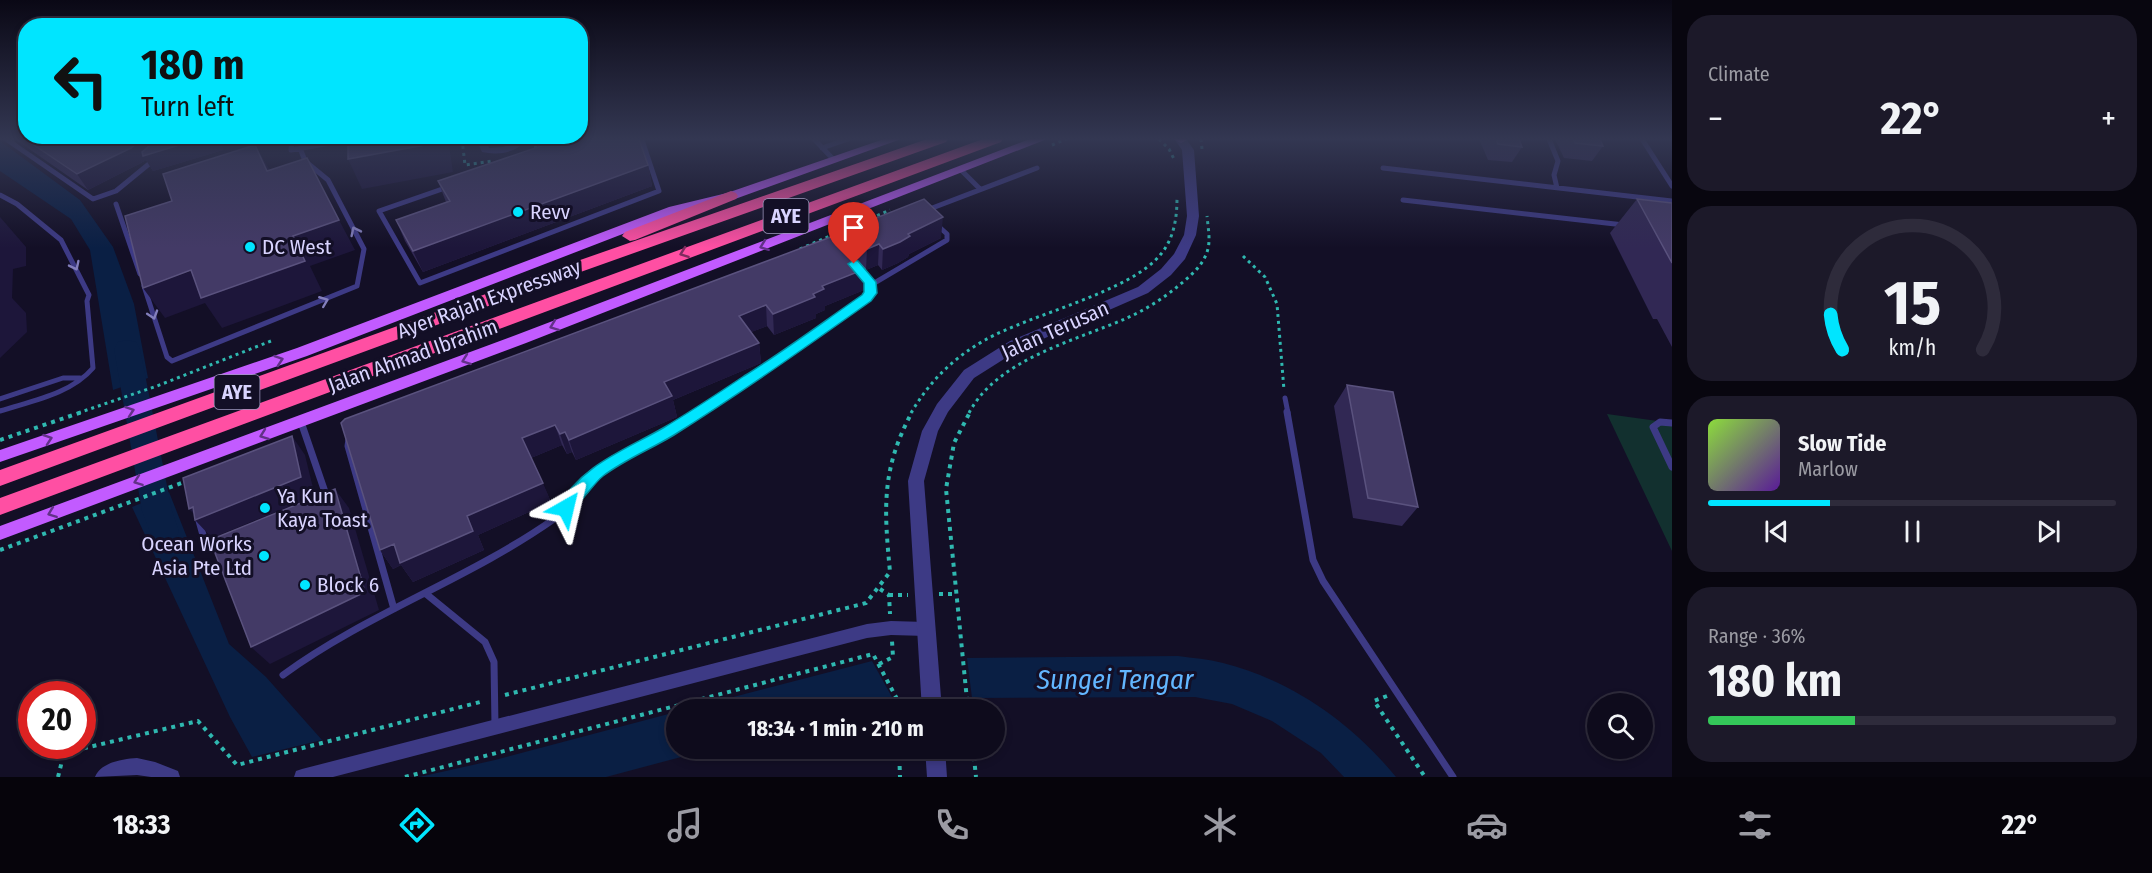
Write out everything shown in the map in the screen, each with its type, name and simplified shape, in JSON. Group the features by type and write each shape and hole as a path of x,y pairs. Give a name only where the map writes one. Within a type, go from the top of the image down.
{"highway":[{"name":"Ayer Rajah Expressway","path":"0,478 98,424 163,401 546,279 839,175"},
{"name":"Ayer Rajah Expressway","path":"0,507 898,175"},
{"path":"546,279 559,266 731,196"}],"main road":[{"name":"Jalan Ahmad Ibrahim","path":"163,401 302,352 673,210 731,196 790,175"},
{"name":"Jalan Ahmad Ibrahim","path":"0,533 106,502 301,422 947,175"},
{"path":"0,456 98,424"}],"street":[{"name":"Jalan Terusan","path":"931,699 916,481 930,431 942,408 969,374 1015,345 1143,290 1166,272 1180,256 1190,234 1193,216 1190,175"},
{"path":"302,777 867,631 926,628"},
{"path":"936,759 937,777"},
{"path":"103,777 109,772 140,765 172,777"}],"lane":[{"path":"59,175 93,199 116,191 135,175"},
{"path":"116,204 167,357 171,361 353,289 358,284 364,249 328,180 322,175"},
{"path":"454,185 379,211 420,283 659,191 654,175"},
{"path":"967,175 981,189"},
{"path":"871,285 947,240 947,234 922,212 1018,175"},
{"path":"1446,175 1672,201"},
{"path":"1554,175 1557,188"},
{"path":"0,195 22,208 62,240 89,295 87,301 93,368 92,371 63,390 0,411"},
{"path":"1403,200 1636,227"},
{"path":"283,675 304,659 394,609 486,563 557,517 584,484 598,472 668,432 752,378 866,298 871,293 871,285 854,264"},
{"path":"0,399 63,378 81,378"},
{"path":"1285,398 1313,560 1323,581 1453,777"},
{"path":"301,422 325,492 318,502"},
{"path":"1672,423 1660,422 1653,427 1672,467"},
{"path":"355,434 348,441 348,446 394,609"},
{"path":"299,452 309,448"},
{"path":"195,504 206,546 232,537"},
{"path":"425,593 485,642 494,662 495,726"}],"path":[{"path":"58,777 64,753 198,721 237,765 866,603 890,572 885,512 888,472 900,435 919,399 952,361 989,337 1129,279 1155,260 1171,240 1178,220 1177,196"},
{"path":"967,699 948,527 946,482 954,444 967,414 989,388 1017,364 1034,354 1139,311 1179,287 1207,254 1209,244 1207,209"},
{"path":"797,250 890,210"},
{"path":"1243,255 1265,277 1277,304 1285,398"},
{"path":"0,440 98,424 163,401 271,341"},
{"path":"0,550 106,502 178,473"},
{"path":"702,699 873,654 897,699"},
{"path":"1396,694 1374,700 1425,777"},
{"path":"405,777 666,708"},
{"path":"899,759 900,777"},
{"path":"974,759 976,777"}],"green space":[{"path":"1607,414 1672,423 1672,551"}],"water":[{"path":"6,175 46,175 80,200 113,247 134,304 148,378 113,390 90,250 71,219"},
{"path":"169,492 229,644 266,677 322,740 252,757 230,717 132,507"},
{"name":"Sungei Tengar","path":"1178,656 1217,662 1248,671 1296,692 1319,706 1360,739 1396,777 1344,777 1321,753 1272,721 1232,704 1195,697 972,698 967,658"},
{"path":"872,661 893,699 726,699"},
{"path":"666,715 666,759 674,759 606,777 419,777 495,760"}],"building":[{"path":"163,175 316,175 339,220 293,236 305,261 201,298 191,270 143,288 125,216 172,201"},
{"path":"455,175 620,175 413,251 396,220 450,201 438,181"},
{"path":"924,199 943,217 908,234 910,236 900,242 883,249 879,244 867,249 848,229"},
{"path":"1637,199 1672,203 1672,263"},
{"path":"839,234 857,253 851,255 865,269 822,286 824,289 813,294 815,297 773,314 766,305 739,316 759,343 664,382 672,396 569,440 565,432 560,434 555,425 522,438 543,483 467,516 473,531 400,563 394,544 380,550 341,423 345,419"},
{"path":"1347,385 1393,392 1418,507 1368,498"},
{"path":"292,436 301,477 195,520 193,507 189,509 183,478"},
{"name":"Block 6","path":"335,489 365,592 251,647 210,540"}],"waterway":[{"path":"127,349 157,511 164,531"}],"place":[{"name":"Revv","path":"518,212"},
{"name":"DC West","path":"250,247"},
{"name":"Ya Kun Kaya Toast","path":"265,508"},
{"name":"Ocean Works Asia Pte Ltd","path":"264,556"},
{"name":"Block 6","path":"305,585"}],"route":[{"path":"566,508 584,484 598,472 668,432 752,378 866,298 871,293 870,282 854,264"}]}
